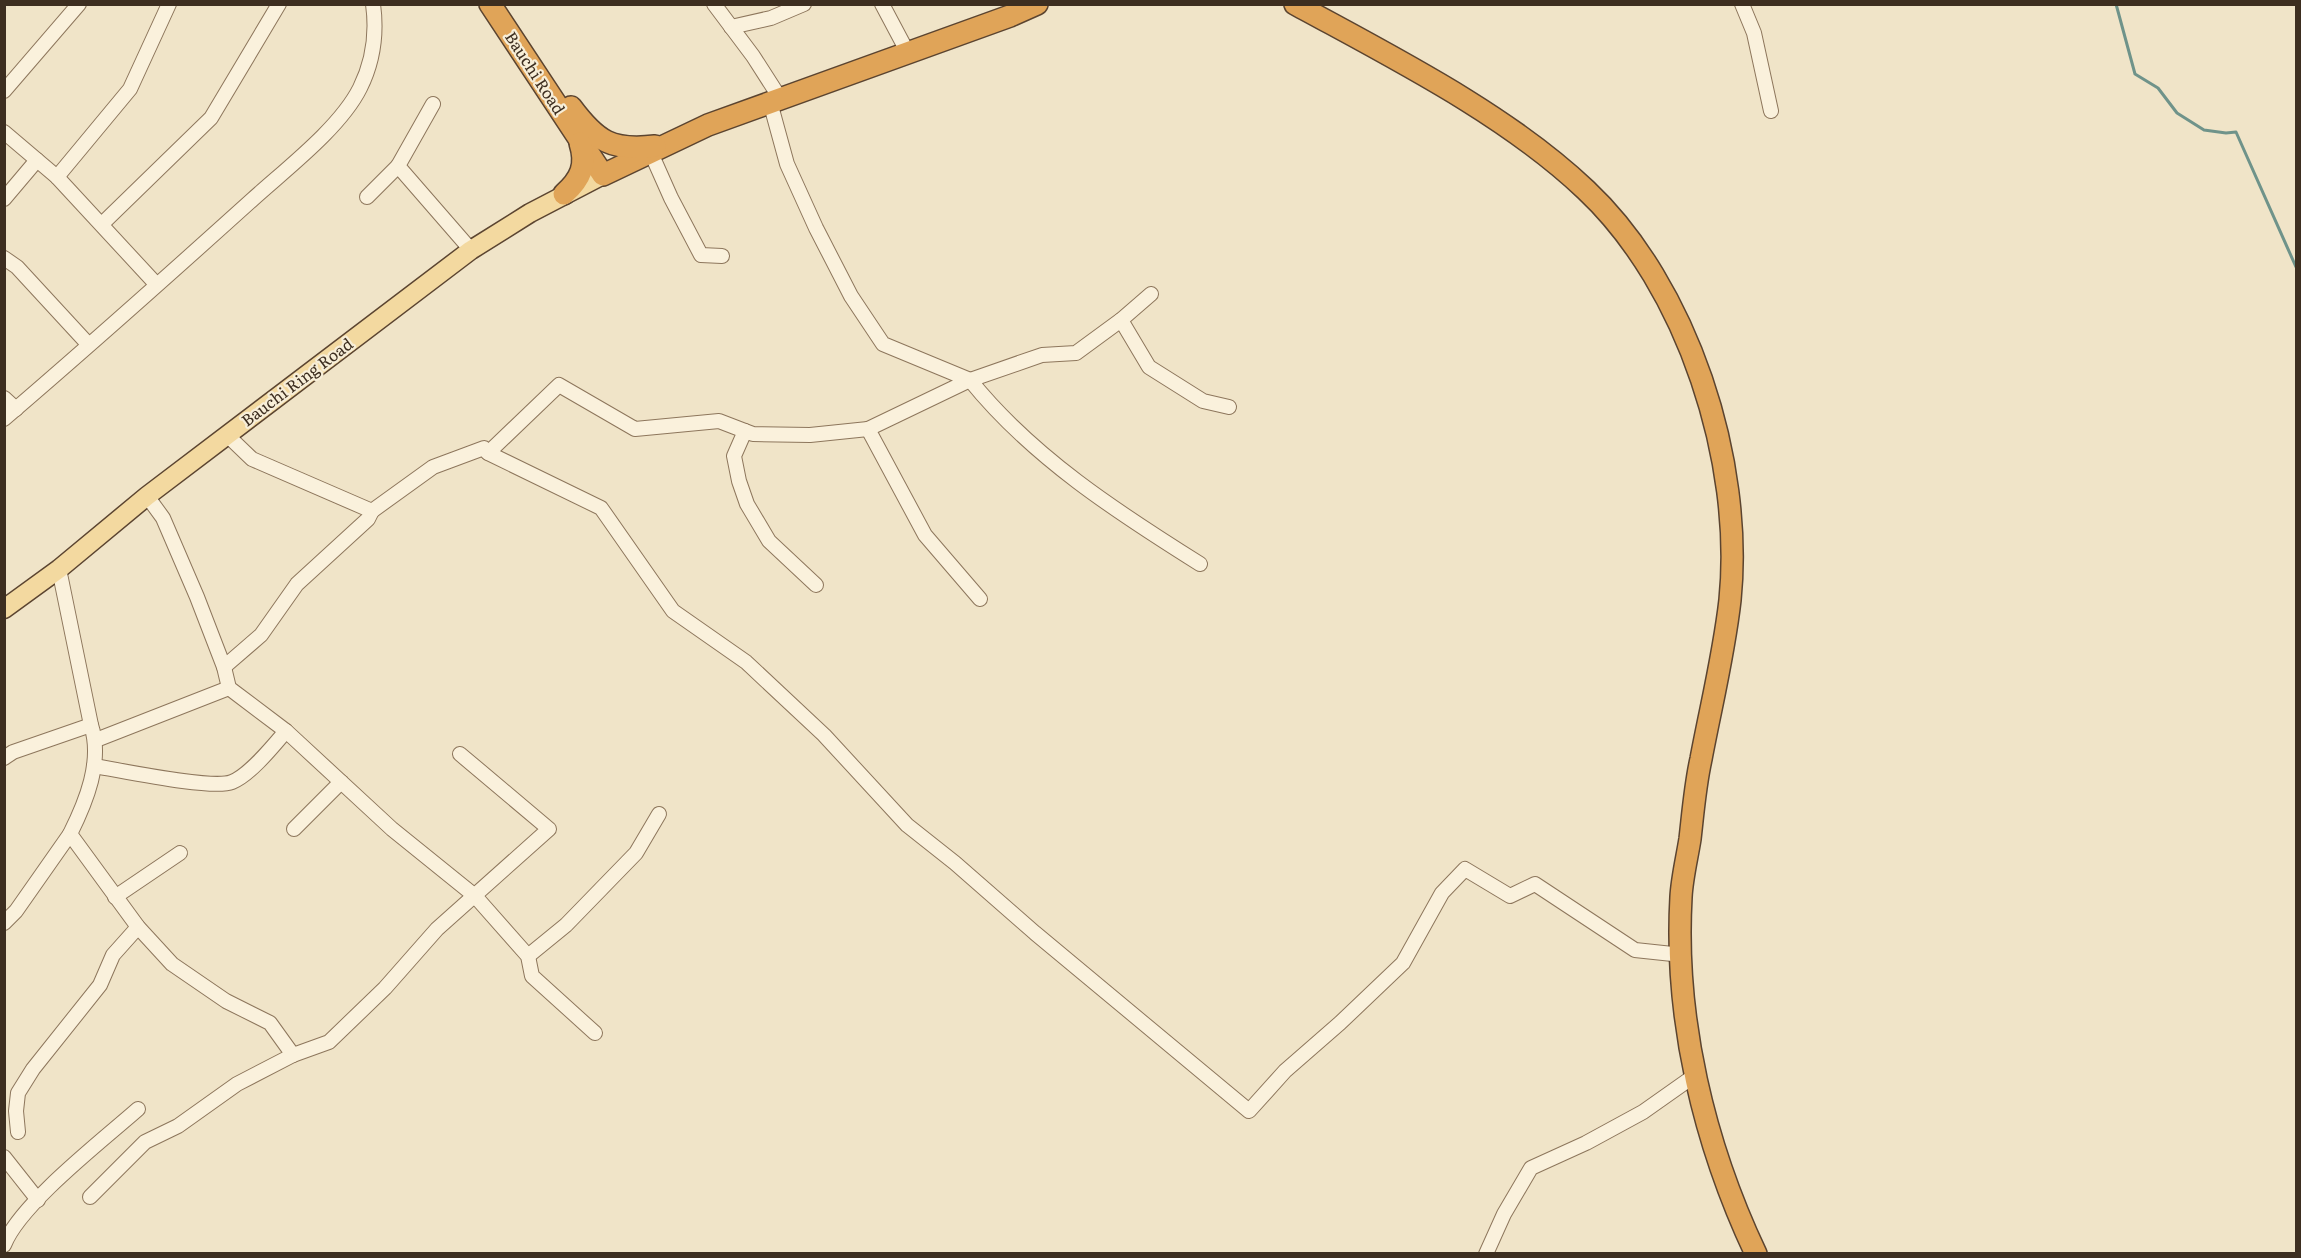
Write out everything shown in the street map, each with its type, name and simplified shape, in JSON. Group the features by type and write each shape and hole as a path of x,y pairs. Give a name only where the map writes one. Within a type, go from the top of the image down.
{"highway":[{"name":"Bauchi Road","path":"490,4 603,176"},
{"name":"Bauchi Road","path":"502,4 570,106 591,131 614,146 660,149"},
{"path":"603,176 708,124 908,53 1037,4"},
{"path":"1296,4 1461,98 1549,158 1585,188 1626,234 1648,265 1688,343 1707,395 1721,446 1733,546 1728,610 1719,673 1700,763 1681,896 1682,955 1694,1076 1722,1167 1756,1254"},
{"path":"564,194 577,180 583,167 584,154 580,142"}],"main road":[{"name":"Bauchi Ring Road","path":"4,609 58,569 147,496 471,250 530,213 603,176"}],"street":[{"path":"4,91 79,4"},
{"path":"57,177 130,89 170,4"},
{"path":"102,224 211,118 279,4"},
{"path":"4,419 334,124 359,90 370,61 376,27 373,4"},
{"path":"714,4 731,27 775,100 787,164 816,228 851,296 883,345 970,380 989,404 1071,478 1200,564"},
{"path":"731,27 771,18 804,4"},
{"path":"882,4 908,53"},
{"path":"1742,4 1754,33 1771,111"},
{"path":"367,197 398,166 433,104"},
{"path":"4,132 57,177 156,284"},
{"path":"660,149 671,198 701,255 722,256"},
{"path":"4,199 37,160"},
{"path":"398,166 471,250"},
{"path":"4,258 16,267 88,344"},
{"path":"488,453 559,385 635,429 719,421 753,434 810,435 868,429 970,380 1042,355 1076,353 1121,320 1150,294"},
{"path":"1121,320 1149,367 1203,401 1229,407"},
{"path":"4,398 16,409"},
{"path":"868,429 925,535 980,599"},
{"path":"745,431 734,456 739,482 747,504 769,541 816,585"},
{"path":"227,435 252,459 372,511"},
{"path":"224,668 261,635 297,584 368,519 372,511 433,467 484,448 488,453 602,508 673,611 746,662 824,735 907,825 955,862 1043,940 1249,1111 1285,1071 1341,1023 1403,963 1442,893 1465,869 1510,896 1535,884 1635,950 1682,955"},
{"path":"147,496 163,518 197,597 224,668 229,688 286,731 392,829 475,896 528,956 532,976 595,1033"},
{"path":"4,923 16,911 70,834 81,810 94,766 96,740 58,569"},
{"path":"96,740 229,688"},
{"path":"4,758 14,752 91,725"},
{"path":"94,766 204,783 232,782 257,763 286,731"},
{"path":"90,1197 145,1142 178,1126 237,1084 293,1055 329,1042 385,988 436,929 549,829 460,754"},
{"path":"294,829 341,782"},
{"path":"528,956 566,925 636,853 659,814"},
{"path":"70,834 138,927 172,964 226,1001 270,1023 293,1055"},
{"path":"115,897 180,853"},
{"path":"18,1132 16,1111 18,1093 33,1069 99,985 113,955 138,927"},
{"path":"1486,1254 1504,1214 1531,1168 1586,1143 1643,1112 1694,1076"},
{"path":"5,1239 38,1200 138,1108"},
{"path":"4,1157 38,1200"}],"waterway":[{"path":"2116,4 2135,74 2158,88 2177,113 2204,130 2236,132 2296,267"}]}
